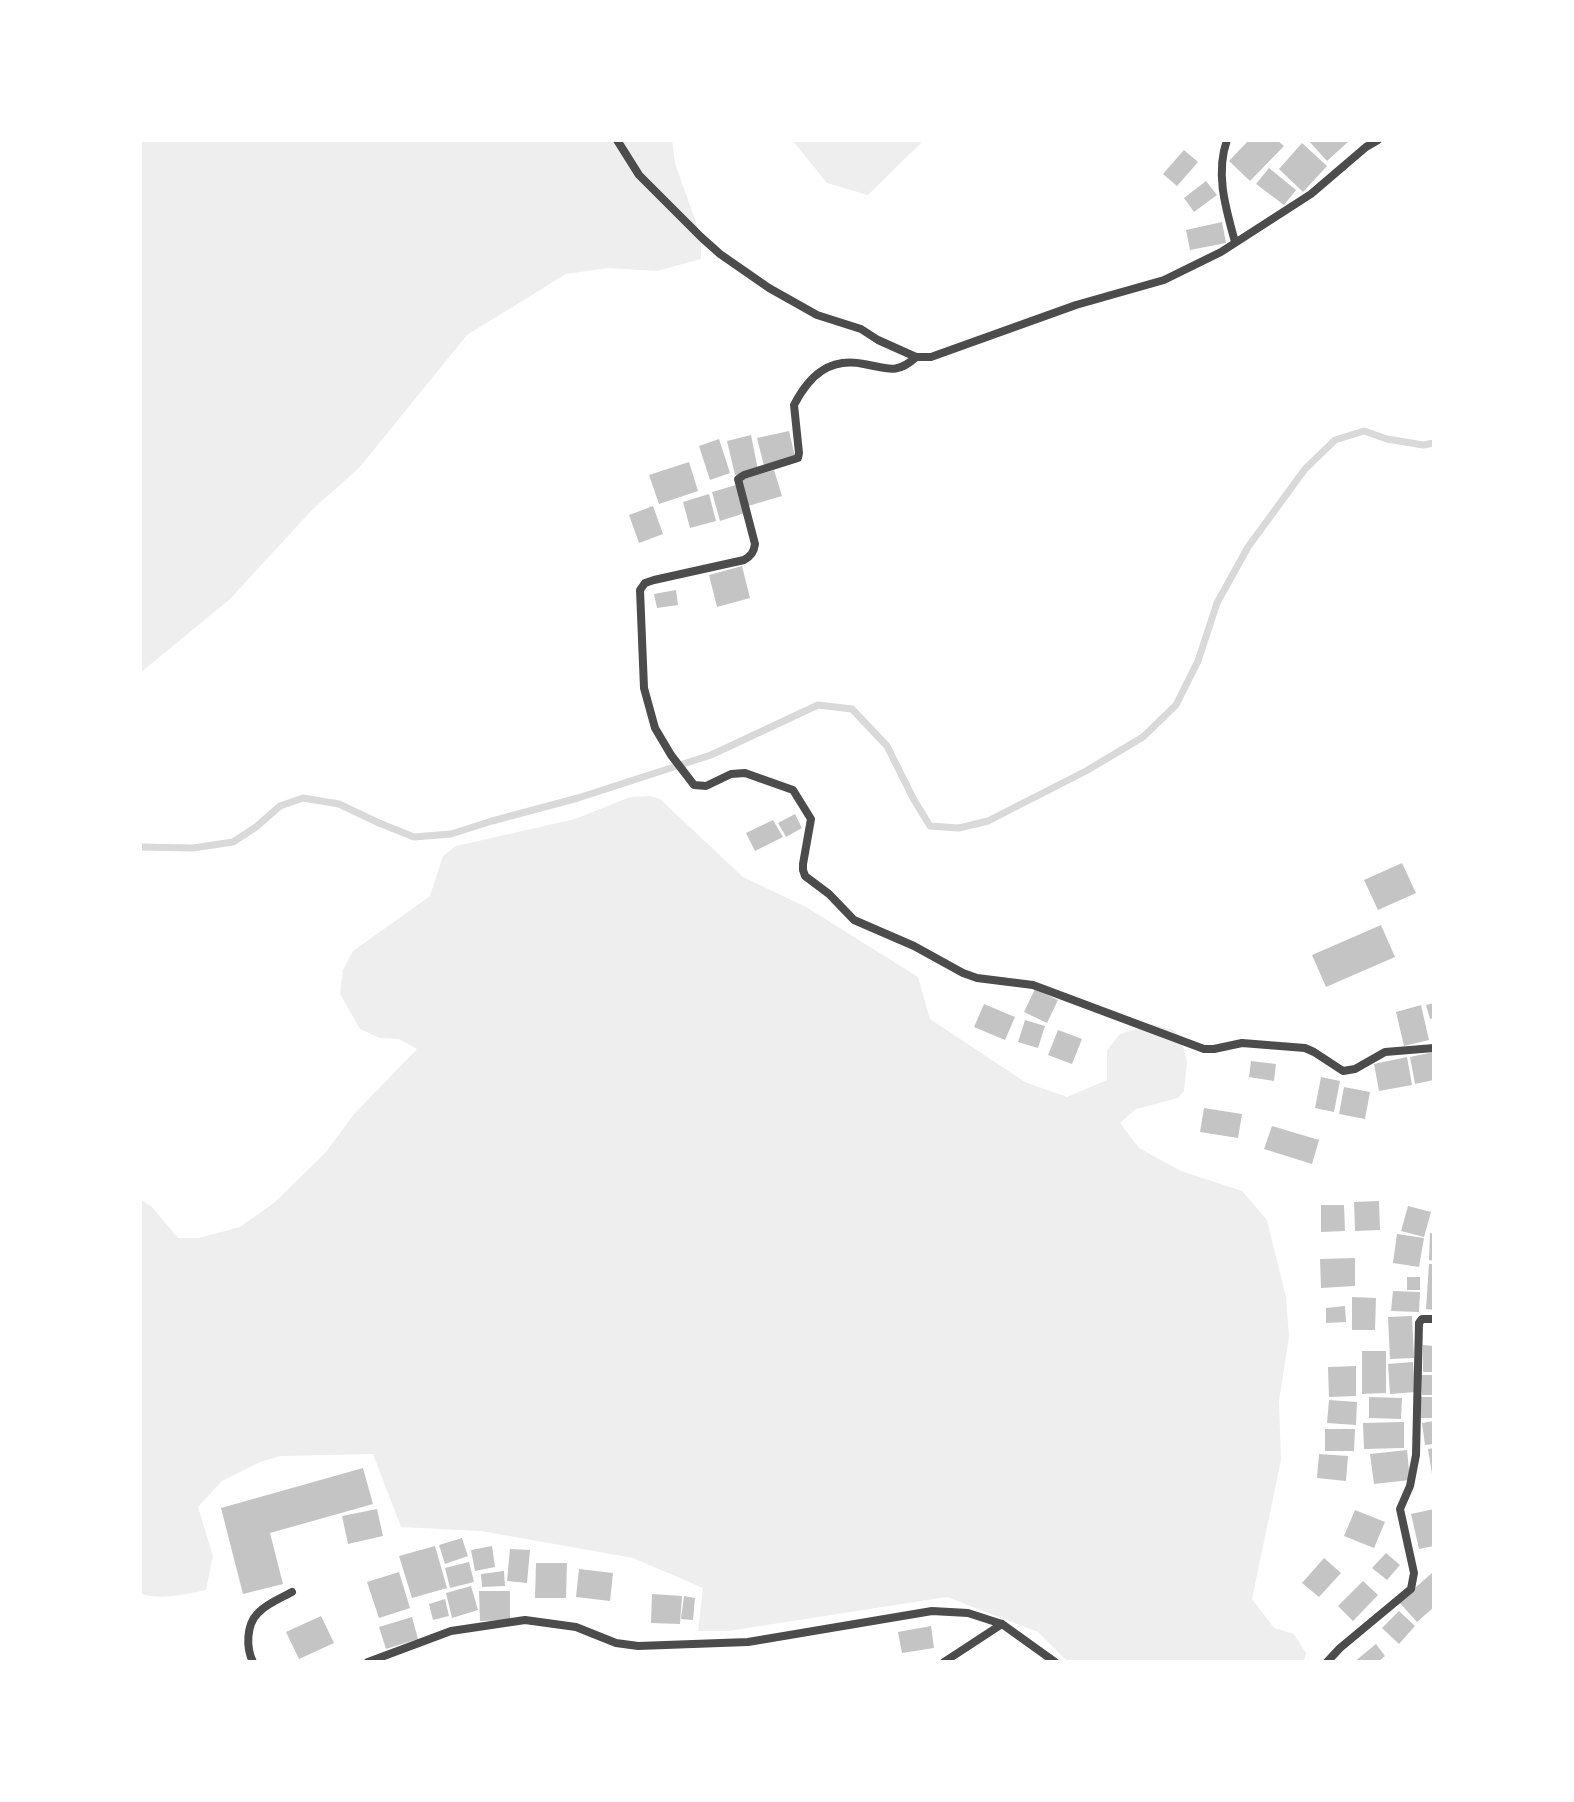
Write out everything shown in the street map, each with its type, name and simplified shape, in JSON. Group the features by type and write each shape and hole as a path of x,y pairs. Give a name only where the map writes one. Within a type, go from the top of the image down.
{"street":[{"path":"617,140 639,175 720,254 769,288 817,315 861,329 916,357 931,357 952,351 1076,305 1164,280 1221,252 1279,216 1378,140"},
{"path":"1227,140 1222,154 1223,198 1235,242"},
{"path":"916,357 908,365 895,369 850,363 822,369 811,379 794,405 798,458 738,479 755,551 744,560 645,583 640,590 644,688 655,728 671,755 694,785 706,786 731,774 745,773 793,790 811,819 803,864 805,876 829,894 854,920 914,946 970,976 1033,985 1204,1049 1242,1043 1305,1048 1343,1071 1355,1069 1385,1052 1434,1048"},
{"path":"1327,1662 1411,1589 1414,1573 1400,1509 1410,1486 1416,1455 1419,1323 1422,1319 1434,1319"},
{"path":"253,1662 248,1652 251,1623 258,1612 292,1592"},
{"path":"368,1662 451,1631 525,1620 576,1627 616,1643 638,1646 748,1642 932,1611 968,1613 1002,1624 1055,1662"},
{"path":"944,1662 1002,1624"}],"shaded area":[{"path":"140,140 672,140 675,163 701,237 701,259 657,271 608,268 566,274 467,335 359,468 313,509 229,600 140,673"},
{"path":"792,140 922,140 868,195 827,183"},
{"path":"630,797 660,799 743,877 806,907 918,977 930,1019 1025,1082 1067,1097 1107,1080 1107,1050 1120,1034 1152,1024 1174,1030 1181,1038 1187,1062 1184,1091 1178,1098 1136,1109 1120,1123 1139,1148 1181,1171 1242,1191 1267,1220 1286,1297 1289,1337 1279,1401 1281,1460 1252,1599 1274,1628 1294,1634 1306,1653 1304,1662 1068,1662 1038,1632 947,1597 728,1631 698,1631 703,1588 633,1558 481,1531 401,1527 373,1454 280,1456 260,1462 222,1481 198,1507 213,1556 206,1590 164,1597 140,1593 140,1199 152,1207 178,1238 199,1238 240,1227 275,1202 326,1152 354,1114 417,1049 399,1039 380,1038 360,1029 340,994 343,970 353,951 430,896 443,856 456,846 575,819"}],"building":[{"path":"1249,140 1277,140 1284,146 1250,181 1229,161"},
{"path":"1308,140 1345,140 1348,142 1327,161"},
{"path":"1302,143 1327,166 1303,192 1279,169"},
{"path":"1184,150 1198,162 1177,186 1163,174"},
{"path":"1269,168 1296,190 1284,205 1256,184"},
{"path":"1206,181 1217,195 1194,212 1184,198"},
{"path":"1222,222 1226,243 1190,250 1186,230"},
{"path":"789,431 795,457 764,466 757,438"},
{"path":"751,435 758,470 735,475 727,441"},
{"path":"719,439 730,473 710,480 699,446"},
{"path":"689,462 698,491 659,504 649,475"},
{"path":"774,470 782,496 748,506 740,480"},
{"path":"736,485 745,513 720,521 712,492"},
{"path":"709,494 716,521 690,528 683,502"},
{"path":"653,506 663,534 639,543 629,515"},
{"path":"742,566 750,598 717,607 709,575"},
{"path":"676,590 678,605 657,608 654,594"},
{"path":"795,814 802,828 786,837 778,823"},
{"path":"773,820 783,837 755,851 746,833"},
{"path":"1402,863 1416,893 1378,910 1364,880"},
{"path":"1381,925 1395,957 1326,987 1312,955"},
{"path":"1035,989 1058,1000 1047,1023 1024,1012"},
{"path":"1434,1003 1434,1018 1430,1019 1426,1005"},
{"path":"984,1004 1015,1017 1005,1040 974,1027"},
{"path":"1421,1005 1429,1040 1404,1046 1396,1012"},
{"path":"1025,1020 1045,1026 1038,1048 1018,1042"},
{"path":"1058,1030 1082,1039 1072,1064 1048,1055"},
{"path":"1434,1052 1434,1080 1415,1084 1410,1057"},
{"path":"1407,1057 1412,1085 1379,1091 1374,1064"},
{"path":"1251,1061 1276,1064 1274,1081 1249,1077"},
{"path":"1321,1077 1340,1081 1334,1112 1315,1108"},
{"path":"1344,1087 1370,1092 1365,1119 1339,1114"},
{"path":"1204,1108 1242,1114 1238,1138 1200,1132"},
{"path":"1272,1126 1319,1140 1312,1164 1264,1149"},
{"path":"1379,1201 1380,1230 1355,1231 1354,1202"},
{"path":"1321,1205 1344,1205 1345,1231 1321,1232"},
{"path":"1408,1206 1431,1212 1424,1237 1401,1231"},
{"path":"1430,1233 1434,1234 1434,1261 1429,1260"},
{"path":"1397,1234 1424,1238 1419,1267 1393,1263"},
{"path":"1355,1258 1355,1286 1321,1288 1320,1259"},
{"path":"1429,1264 1434,1264 1434,1310 1426,1309"},
{"path":"1407,1277 1420,1277 1420,1290 1407,1290"},
{"path":"1393,1291 1420,1292 1419,1312 1391,1311"},
{"path":"1352,1297 1376,1298 1375,1330 1352,1330"},
{"path":"1345,1306 1346,1322 1326,1323 1326,1308"},
{"path":"1412,1316 1414,1358 1390,1359 1388,1317"},
{"path":"1423,1345 1434,1346 1434,1372 1423,1372"},
{"path":"1362,1351 1386,1351 1386,1393 1362,1394"},
{"path":"1413,1362 1415,1392 1390,1394 1388,1364"},
{"path":"1356,1366 1356,1396 1329,1397 1328,1367"},
{"path":"1421,1375 1434,1375 1434,1395 1422,1395"},
{"path":"1369,1397 1402,1398 1401,1419 1369,1418"},
{"path":"1421,1397 1434,1397 1434,1418 1421,1418"},
{"path":"1329,1400 1357,1402 1356,1425 1327,1423"},
{"path":"1434,1421 1434,1444 1425,1445 1422,1423"},
{"path":"1404,1422 1404,1448 1364,1449 1363,1423"},
{"path":"1325,1429 1355,1429 1354,1451 1325,1451"},
{"path":"1434,1448 1434,1474 1432,1474 1428,1449"},
{"path":"1407,1450 1410,1480 1374,1484 1370,1454"},
{"path":"1319,1454 1348,1456 1346,1481 1317,1478"},
{"path":"363,1468 373,1504 270,1533 283,1584 243,1594 221,1508"},
{"path":"377,1509 383,1536 348,1544 342,1516"},
{"path":"1434,1509 1434,1546 1419,1549 1411,1514"},
{"path":"1355,1510 1385,1522 1374,1548 1344,1536"},
{"path":"462,1538 468,1556 445,1564 439,1545"},
{"path":"435,1546 447,1588 412,1598 399,1556"},
{"path":"492,1546 495,1567 475,1571 471,1550"},
{"path":"510,1549 530,1550 527,1583 507,1581"},
{"path":"1386,1553 1400,1565 1387,1580 1372,1568"},
{"path":"1324,1558 1341,1573 1319,1597 1302,1583"},
{"path":"469,1562 474,1582 450,1588 445,1568"},
{"path":"536,1563 567,1563 566,1598 535,1598"},
{"path":"579,1569 613,1573 610,1601 576,1597"},
{"path":"504,1571 505,1586 482,1587 481,1574"},
{"path":"399,1572 410,1608 379,1618 367,1582"},
{"path":"1432,1573 1434,1607 1417,1622 1399,1602"},
{"path":"1363,1581 1378,1595 1353,1621 1338,1606"},
{"path":"471,1586 478,1610 452,1618 446,1593"},
{"path":"479,1591 510,1591 510,1620 480,1621"},
{"path":"652,1594 682,1596 680,1624 651,1623"},
{"path":"684,1596 695,1598 693,1620 681,1619"},
{"path":"445,1599 449,1616 433,1620 429,1604"},
{"path":"1399,1611 1415,1626 1399,1644 1382,1628"},
{"path":"321,1616 334,1643 299,1659 286,1632"},
{"path":"412,1617 418,1639 386,1649 379,1627"},
{"path":"931,1626 934,1648 902,1653 898,1632"},
{"path":"1376,1644 1385,1656 1378,1662 1354,1662"}],"waterway":[{"path":"140,847 193,848 233,842 280,806 303,798 339,804 414,837 451,834 578,798 711,755 818,705 852,709 887,746 930,826 959,828 988,821 1086,771 1143,737 1176,705 1198,661 1217,603 1248,547 1305,469 1335,440 1364,431 1387,439 1423,445 1434,443"}]}
